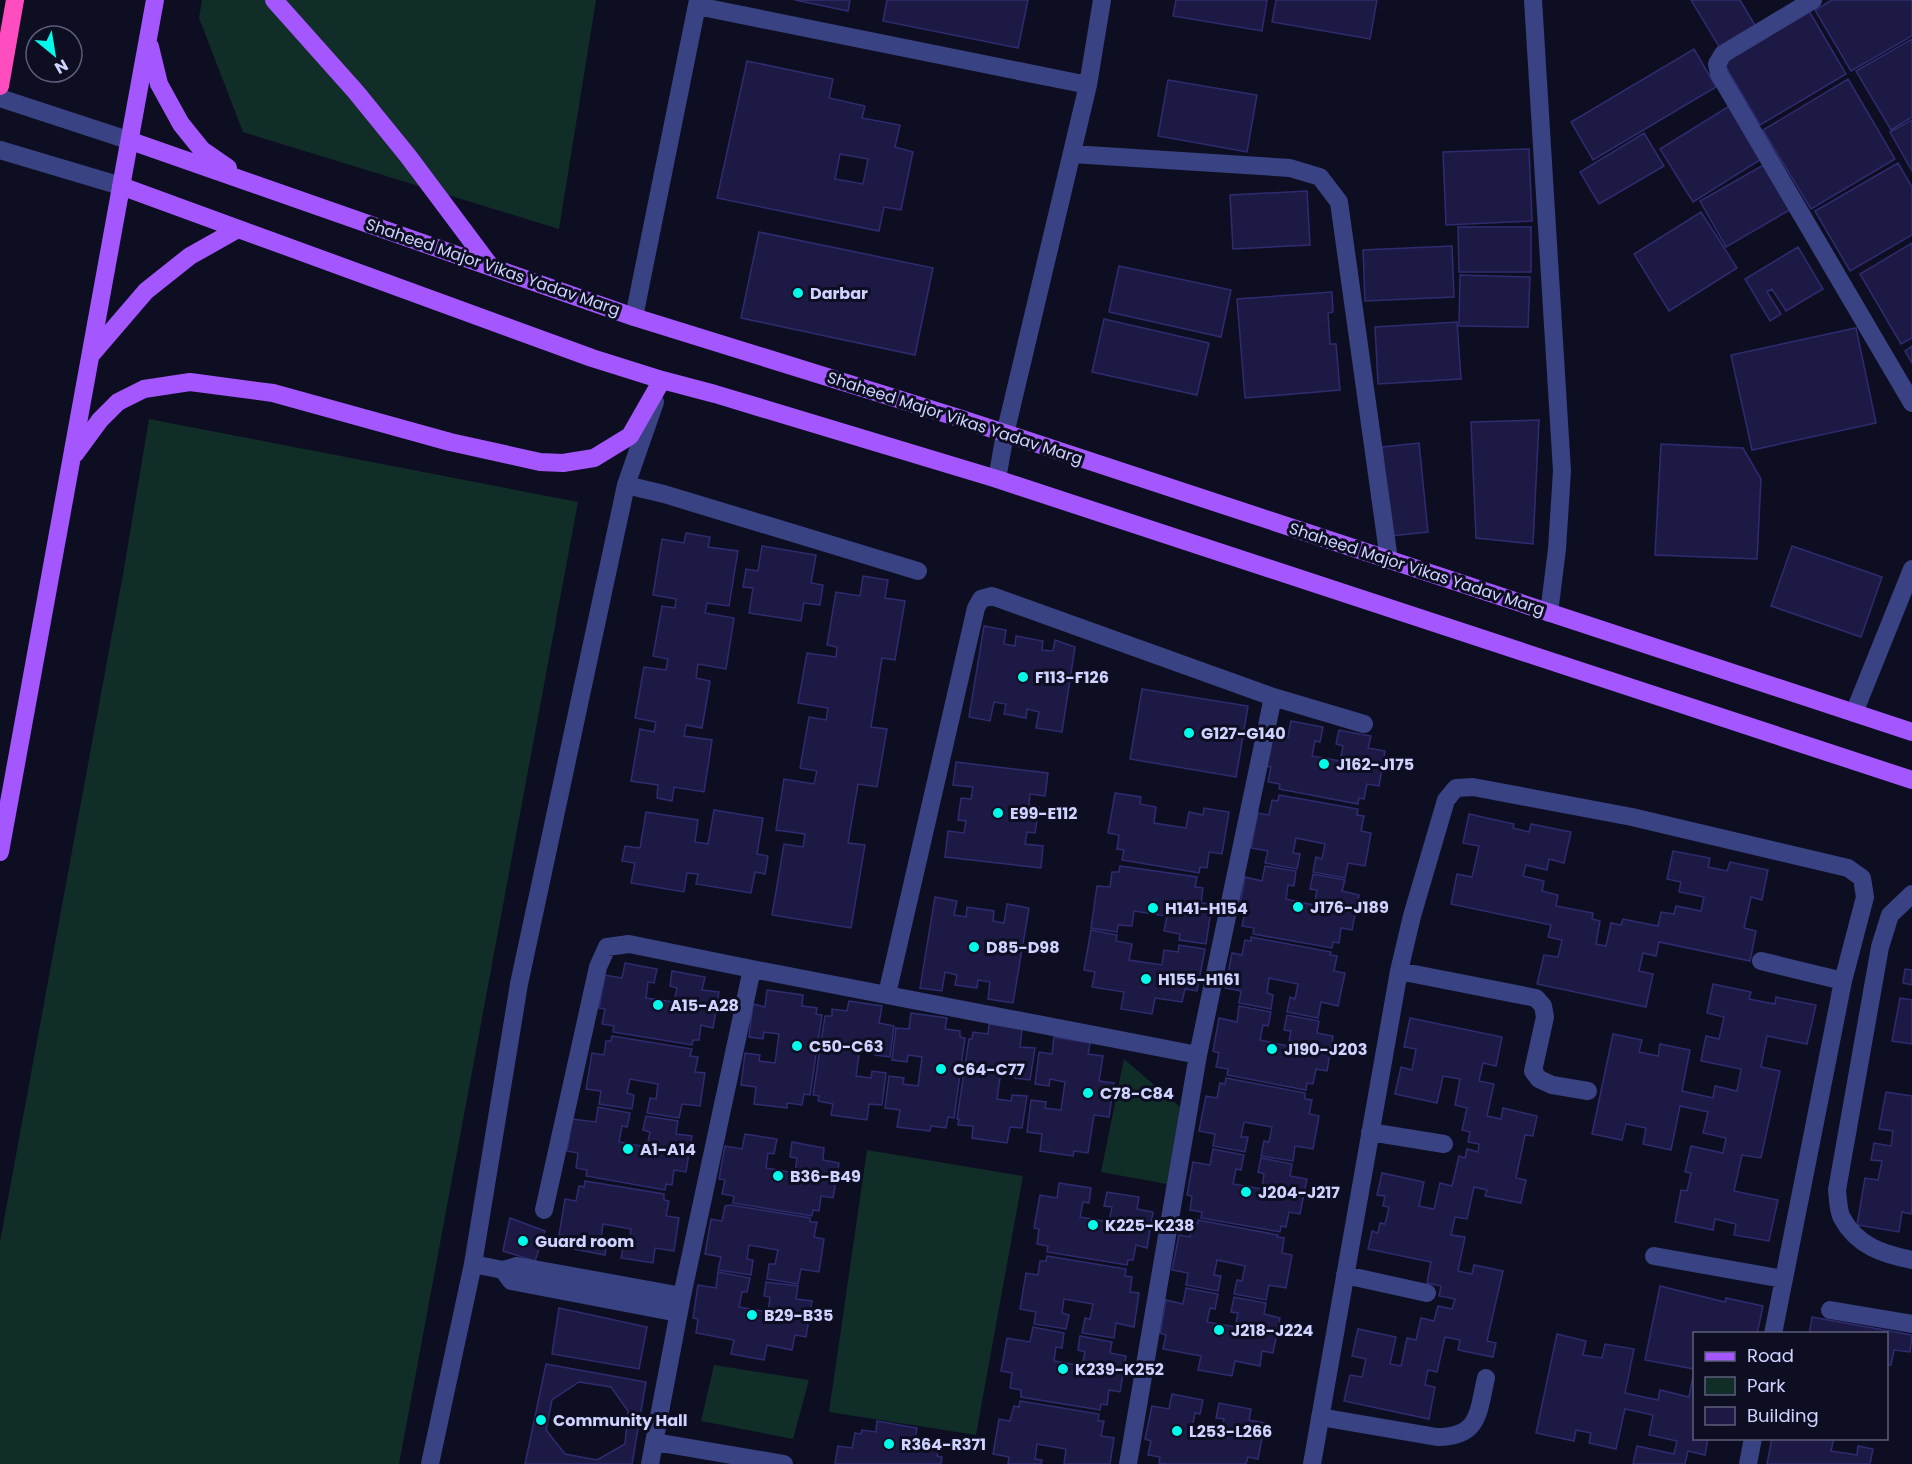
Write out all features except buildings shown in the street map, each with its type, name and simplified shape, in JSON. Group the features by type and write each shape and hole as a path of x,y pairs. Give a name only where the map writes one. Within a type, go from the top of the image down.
{"highway":[{"path":"0,86 15,0"}],"main road":[{"path":"0,852 155,0"},
{"path":"274,0 364,101 491,267"},
{"path":"148,39 159,84 181,124 202,150 247,181"},
{"name":"Shaheed Major Vikas Yadav Marg","path":"131,141 634,317 959,418 1912,732"},
{"path":"121,186 581,354 997,478 1912,780"},
{"path":"90,355 146,291 190,256 238,229"},
{"path":"72,459 99,420 118,402 144,389 190,382 273,393 450,442 540,462 563,463 594,458 630,436 662,380"}],"street":[{"path":"997,478 1005,435 1088,85 1102,0"},
{"path":"1533,0 1562,471 1557,549 1549,613"},
{"path":"1807,2 1723,54 1717,64 1719,74 1912,403"},
{"path":"634,317 697,3 1088,85"},
{"name":"Shaheed Major Vikas Yadav Marg","path":"0,98 131,141"},
{"path":"0,150 121,186"},
{"path":"1072,154 1290,168 1320,177 1340,202 1389,560"},
{"path":"430,1464 473,1264 519,984 627,484 662,380"},
{"path":"627,484 918,571"},
{"path":"1854,713 1912,569"},
{"path":"887,994 976,608 981,599 992,596 1273,697 1364,724"},
{"path":"1128,1464 1198,1055 1273,697"},
{"path":"1312,1464 1399,971 1412,916 1446,800 1456,788 1473,787 1632,817 1848,868 1862,878 1865,897 1843,981 1773,1332"},
{"path":"1912,894 1890,915 1880,947 1837,1190 1841,1217 1858,1239 1883,1254 1912,1260"},
{"path":"544,1210 598,967 607,947 629,944 1198,1055"},
{"path":"1761,961 1843,981"},
{"path":"650,1464 680,1305 752,969"},
{"path":"1399,971 1536,998 1543,1006 1545,1017 1533,1071 1539,1080 1552,1085 1588,1091"},
{"path":"1370,1132 1444,1144"},
{"path":"1654,1256 1783,1279"},
{"path":"473,1264 502,1270 517,1266 680,1305"},
{"path":"1345,1275 1427,1293"},
{"path":"1830,1310 1912,1324"},
{"path":"1320,1417 1437,1437 1451,1437 1467,1431 1477,1417 1486,1378"},
{"path":"1748,1464 1753,1440"},
{"path":"655,1442 784,1464"}],"green space":[{"path":"202,0 596,0 559,229 243,132 199,18"},
{"path":"149,419 578,502 399,1464 0,1464 0,1242 124,569"},
{"path":"1124,1059 1180,1107 1167,1184 1101,1172"},
{"path":"867,1150 1023,1176 976,1435 829,1412"},
{"path":"714,1365 809,1380 793,1439 701,1421"}],"place":[{"name":"Darbar","path":"798,293"},
{"name":"F113-F126","path":"1023,677"},
{"name":"G127-G140","path":"1189,733"},
{"name":"J162-J175","path":"1324,764"},
{"name":"E99-E112","path":"998,813"},
{"name":"J176-J189","path":"1298,907"},
{"name":"H141-H154","path":"1153,908"},
{"name":"D85-D98","path":"974,947"},
{"name":"H155-H161","path":"1146,979"},
{"name":"A15-A28","path":"658,1005"},
{"name":"C50-C63","path":"797,1046"},
{"name":"J190-J203","path":"1272,1049"},
{"name":"C64-C77","path":"941,1069"},
{"name":"C78-C84","path":"1088,1093"},
{"name":"A1-A14","path":"628,1149"},
{"name":"B36-B49","path":"778,1176"},
{"name":"J204-J217","path":"1246,1192"},
{"name":"K225-K238","path":"1093,1225"},
{"name":"Guard room","path":"523,1241"},
{"name":"B29-B35","path":"752,1315"},
{"name":"J218-J224","path":"1219,1330"},
{"name":"K239-K252","path":"1063,1369"},
{"name":"Community Hall","path":"541,1420"},
{"name":"L253-L266","path":"1177,1431"},
{"name":"R364-R371","path":"889,1444"}]}
